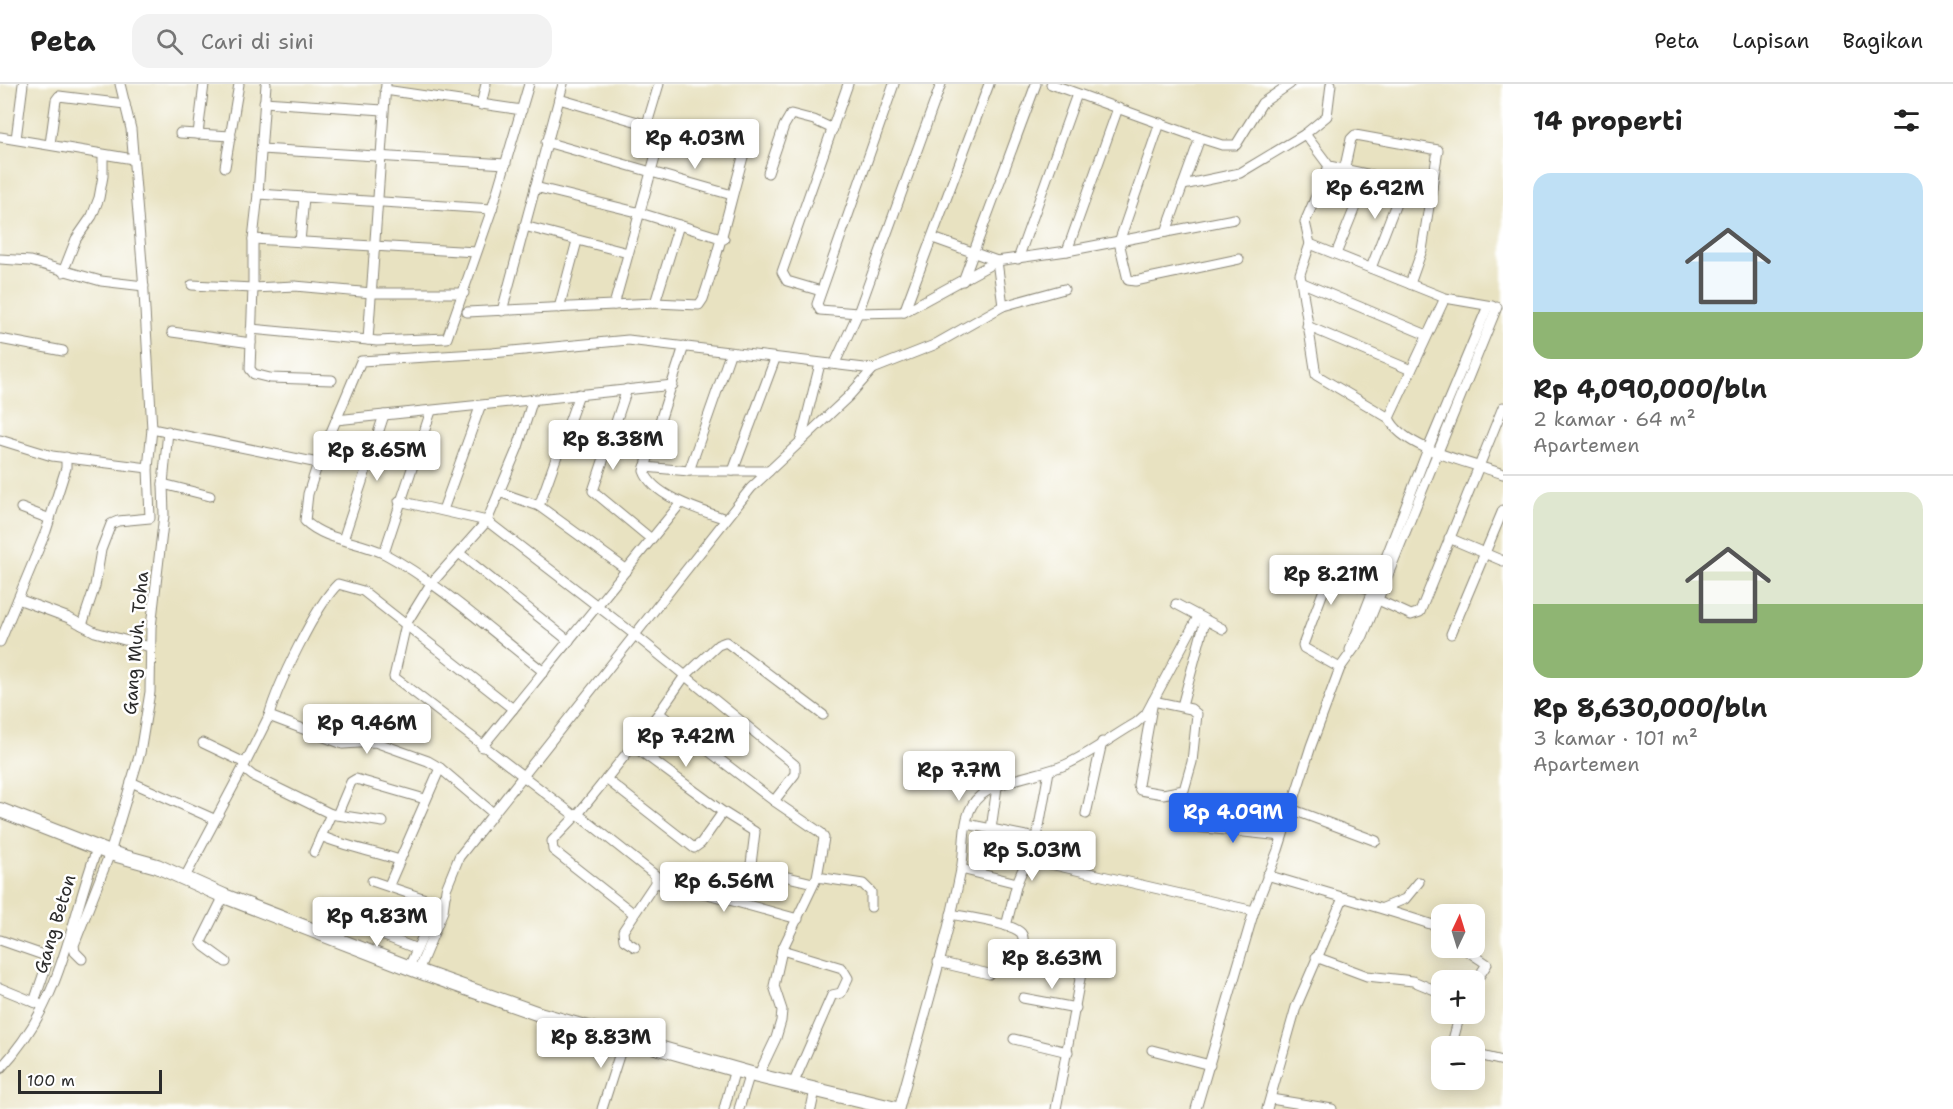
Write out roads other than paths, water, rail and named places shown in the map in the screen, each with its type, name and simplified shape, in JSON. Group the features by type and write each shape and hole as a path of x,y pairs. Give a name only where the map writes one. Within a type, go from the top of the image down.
{"street":[{"path":"16,139 23,84"},
{"path":"82,625 95,586 101,550 111,524 118,521 150,518 148,468 160,430 144,286 131,129 120,84"},
{"path":"198,134 204,84"},
{"path":"225,167 239,84"},
{"path":"266,84 253,239 250,369 259,376 332,380"},
{"path":"480,84 486,84 481,105"},
{"path":"251,329 368,340 444,340 464,293 530,84"},
{"path":"502,311 563,84"},
{"path":"647,124 658,84"},
{"path":"821,291 787,281 782,272 848,84"},
{"path":"894,84 821,291 817,304 820,310 858,313 904,312 997,261 1119,242 1234,219"},
{"path":"835,363 858,313 941,84"},
{"path":"904,312 989,84"},
{"path":"963,281 1036,84"},
{"path":"1051,84 1222,145 1236,145 1262,103 1290,84"},
{"path":"1183,185 1240,173 1307,138 1327,116 1331,84"},
{"path":"368,340 385,87 481,105 522,110"},
{"path":"1018,259 1077,94"},
{"path":"50,144 56,100 59,96 125,104"},
{"path":"559,99 744,153"},
{"path":"264,102 383,110"},
{"path":"1067,251 1118,108"},
{"path":"768,173 783,126 791,114 814,120 833,129"},
{"path":"1160,123 1119,242 1131,281 1239,259"},
{"path":"614,305 638,212 663,129"},
{"path":"180,133 231,136"},
{"path":"1344,171 1353,136 1435,147 1438,155 1422,250 1410,284"},
{"path":"0,137 50,144 103,156 133,159"},
{"path":"1167,232 1200,138"},
{"path":"1307,138 1328,163 1344,171 1432,188"},
{"path":"467,312 655,303 695,306 701,303 724,239 732,195 748,140"},
{"path":"546,142 732,195"},
{"path":"261,149 506,164"},
{"path":"63,272 76,239 92,216 99,198 103,176 103,156"},
{"path":"1328,163 1305,222 1310,244 1300,274 1304,283 1306,326 1316,375 1389,418 1395,430 1406,439 1503,474"},
{"path":"1336,254 1368,176"},
{"path":"1371,268 1404,183"},
{"path":"535,187 638,212 724,239"},
{"path":"258,194 492,209"},
{"path":"300,242 304,198"},
{"path":"655,303 679,225"},
{"path":"524,226 628,253"},
{"path":"933,238 997,261"},
{"path":"253,239 476,252"},
{"path":"559,308 577,241"},
{"path":"1310,244 1445,298 1496,306 1383,563 1353,636 1349,655"},
{"path":"0,259 30,261 101,281 144,286"},
{"path":"997,261 1003,306"},
{"path":"1304,283 1427,335"},
{"path":"192,285 253,288 295,286 372,293 464,293"},
{"path":"417,970 417,949 446,894 452,869 459,857 764,474 771,471 848,397 873,369 934,345 1003,306 1064,289"},
{"path":"1389,418 1445,298"},
{"path":"1306,326 1411,370"},
{"path":"172,332 251,343"},
{"path":"0,339 63,351"},
{"path":"544,672 384,553 343,540 305,521 308,494 318,463 358,363 364,360 492,353 619,340 873,369"},
{"path":"684,346 645,467 647,478 680,504 726,519"},
{"path":"689,471 729,354"},
{"path":"733,471 775,359"},
{"path":"800,443 820,364"},
{"path":"336,420 480,407 534,399 673,385"},
{"path":"627,389 594,491 650,538"},
{"path":"539,506 579,394"},
{"path":"534,399 518,447 487,521 430,585 406,624 394,677 482,747 652,871 655,883"},
{"path":"1378,600 1411,615 1420,612 1503,406"},
{"path":"443,510 480,407"},
{"path":"384,553 430,411"},
{"path":"343,540 384,415"},
{"path":"160,430 318,463"},
{"name":"Gang Muh. Toha","path":"104,850 131,782 147,715 143,645 164,515 160,430"},
{"path":"0,440 43,454 148,468"},
{"path":"1196,1109 1254,911 1340,668 1362,636 1378,600 1433,450"},
{"path":"0,642 4,620 18,599 50,519 66,468 66,457"},
{"path":"645,467 689,471 771,471"},
{"path":"163,484 210,496"},
{"path":"499,492 539,506 627,570"},
{"path":"399,501 487,521 635,635 795,765 795,774 774,801"},
{"path":"482,747 680,504"},
{"path":"21,508 50,519"},
{"path":"1451,634 1503,510"},
{"path":"1449,538 1503,561"},
{"path":"459,553 569,641"},
{"path":"1340,668 1304,648 1303,645 1324,585 1331,577 1350,565 1383,563"},
{"path":"1331,577 1372,590"},
{"path":"185,877 269,716 275,696 305,634 331,590 338,584 363,591 513,709"},
{"path":"18,599 95,632 143,645"},
{"path":"1176,604 1223,629"},
{"path":"0,810 104,850 141,860 185,877 224,896 538,1014 754,1075 794,1082 815,1090 898,1109 951,914 961,869 966,824 973,803 981,795 997,787 1067,764 1136,723 1153,701 1202,619"},
{"path":"1182,706 1202,619"},
{"path":"633,913 553,850 552,841 606,779 659,713 684,677 718,645 726,642 823,715"},
{"path":"1153,701 1196,711 1198,717 1192,762 1185,790 1163,794 1146,793 1140,790 1138,784 1153,701"},
{"path":"659,713 823,836 825,843 815,880 782,950 774,986 782,1010 776,1038 754,1075 739,1109"},
{"path":"269,716 343,744 375,742 428,761 440,768 493,813"},
{"path":"1086,814 1102,742"},
{"path":"203,743 244,765 253,776 334,814 383,822"},
{"path":"632,746 723,812 756,832 751,864 755,869 815,880 863,884 870,892 871,908"},
{"path":"389,885 440,768"},
{"path":"1006,926 1022,871 1034,860 1049,771"},
{"path":"314,852 351,782 356,779 425,799"},
{"path":"606,779 694,848 701,843 723,812"},
{"path":"131,782 214,819"},
{"path":"992,829 997,787"},
{"path":"1291,809 1376,841"},
{"path":"966,824 1036,838"},
{"path":"1187,826 1281,836"},
{"path":"321,836 340,845 359,847 399,860"},
{"path":"82,959 75,952 74,945 104,850"},
{"name":"Gang Beton","path":"0,1069 31,1031 44,1006 67,953 76,912 104,850"},
{"path":"1034,860 1254,911"},
{"path":"961,869 1017,883"},
{"path":"1267,875 1343,898 1369,902 1431,924"},
{"path":"372,881 441,904"},
{"path":"1383,908 1405,899 1419,882"},
{"path":"635,947 624,940 623,935 633,913 655,883"},
{"path":"655,883 704,893 798,919"},
{"path":"224,896 201,942 226,962"},
{"path":"1267,1109 1285,1039 1316,957 1343,898"},
{"path":"417,970 441,904"},
{"path":"951,914 1006,926 1022,933 1021,954 1024,960 1080,965 1082,973 1056,1109"},
{"path":"347,921 417,949"},
{"path":"0,940 46,956 48,960 34,1002"},
{"path":"782,950 842,968 848,978 841,993 832,995 794,1082"},
{"path":"1316,957 1367,976 1413,981 1431,988"},
{"path":"1478,958 1487,964 1483,970"},
{"path":"938,962 989,974"},
{"path":"0,988 44,1006"},
{"path":"1023,998 1076,1008"},
{"path":"603,1109 625,1037"},
{"path":"1014,1039 1068,1052"},
{"path":"1152,1050 1210,1065"},
{"path":"1485,1057 1503,1061"},
{"path":"724,1109 735,1069"},
{"path":"811,1109 815,1090"},
{"path":"1271,1099 1332,1109"}]}
